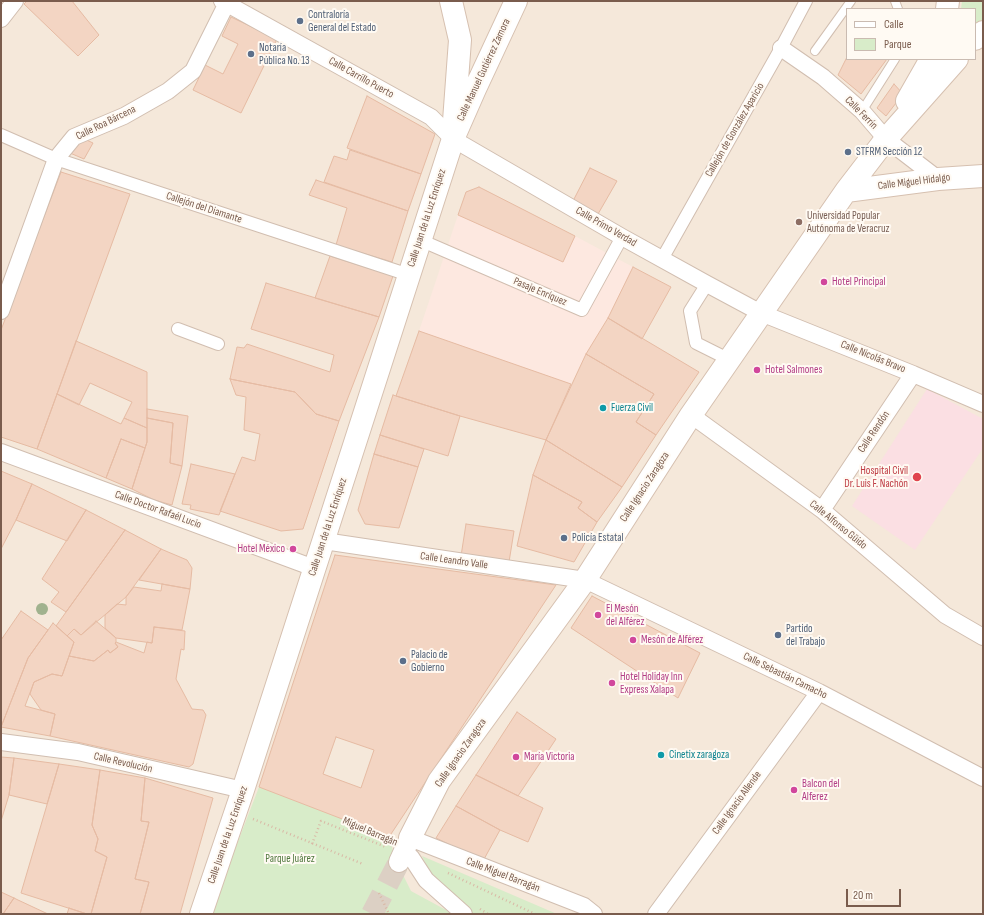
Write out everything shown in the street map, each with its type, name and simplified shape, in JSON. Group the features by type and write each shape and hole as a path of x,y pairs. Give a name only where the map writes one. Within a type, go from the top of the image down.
{"main road":[{"path":"451,1 460,40 453,139"},
{"name":"Calle Manuel Gutiérrez Zamora","path":"453,139 516,1"},
{"name":"Calle Ignacio Zaragoza","path":"886,139 930,60"},
{"name":"Calle Ignacio Zaragoza","path":"406,853 439,782 585,580 691,415 761,313 846,191 886,139 956,60"},
{"name":"Calle Juan de la Luz Enríquez","path":"201,914 236,812 453,139"},
{"name":"Calle Miguel Hidalgo","path":"846,191 938,179 983,176"}],"street":[{"path":"1,19 15,1"},
{"name":"Callejón de González Aparicio","path":"662,259 806,1"},
{"name":"Calle Carrillo Puerto","path":"224,2 431,117 453,139"},
{"name":"Calle Roa Bárcena","path":"1,312 56,159 74,137 124,116 168,91 193,71 224,2"},
{"name":"Calle Ferrín","path":"781,48 822,77 862,111 886,139 938,179"},
{"name":"Callejón del Diamante","path":"1,135 56,159 409,275"},
{"name":"Calle Primo Verdad","path":"453,139 622,237 761,313"},
{"name":"Pasaje Enríquez","path":"420,240 582,310 622,237"},
{"path":"707,284 690,311 696,343 730,360"},
{"name":"Calle Nicolás Bravo","path":"761,313 913,374 983,404"},
{"path":"178,329 218,344"},
{"name":"Calle Rendón","path":"822,510 913,374"},
{"name":"Calle Alfonso Güido","path":"691,415 822,510 945,615 983,638"},
{"name":"Calle Doctor Rafaél Lucio","path":"1,452 314,568"},
{"name":"Calle Leandro Valle","path":"324,541 585,580"},
{"name":"Calle Sebastián Camacho","path":"585,580 819,692 983,778"},
{"name":"Calle Ignacio Allende","path":"656,914 819,692"},
{"name":"Calle Revolución","path":"1,742 78,752 243,790"},
{"path":"406,853 426,880 464,914"},
{"name":"Calle Miguel Barragán","path":"406,853 584,906 594,914"}],"lane":[{"path":"815,51 851,1"},
{"path":"862,111 894,60"}],"path":[{"path":"236,812 363,864"},
{"name":"Miguel Barragán","path":"312,844 321,821 406,853"},
{"path":"447,873 535,914"},
{"path":"380,893 389,914"}],"shaded area":[{"path":"1,1 983,1 983,914 1,914"},
{"path":"458,215 563,261 575,236 633,267 608,318 586,354 571,384 419,331"},
{"name":"Hospital Civil Dr. Luis F. Nachón","path":"927,389 983,419 983,448 915,550 852,506"}],"green space":[{"path":"962,1 983,1 983,19 976,26 976,8 961,8"},
{"name":"Parque Juárez","path":"259,787 389,837 396,861 411,891 451,914 210,914"},
{"path":"422,856 557,914 470,914 436,885"}],"building":[{"path":"27,1 72,1 99,35 78,56 24,4"},
{"name":"Notaría Pública No. 13","path":"231,17 277,39 241,113 193,90 205,65 223,74 238,44 222,36"},
{"path":"846,59 886,60 861,94 838,75"},
{"path":"894,84 903,94 886,116 877,108"},
{"path":"367,96 435,134 421,174 347,148"},
{"path":"78,136 93,143 84,159 70,153"},
{"path":"350,150 421,174 408,211 324,182 334,156 347,160"},
{"path":"590,168 617,181 598,214 573,201"},
{"path":"61,172 130,194 37,449 1,437 1,330"},
{"path":"316,180 408,211 392,262 336,245 347,208 309,195"},
{"path":"479,187 575,236 563,262 458,215 466,192"},
{"path":"330,256 393,276 379,317 315,298"},
{"path":"633,267 671,287 642,339 608,318"},
{"path":"266,283 379,317 339,421 316,414 295,392 230,379 237,347 244,348 247,344 330,372 334,355 251,329"},
{"path":"608,318 699,372 656,435 636,422 654,394 586,354"},
{"path":"419,331 571,384 546,440 396,396"},
{"path":"76,341 147,372 147,428 124,418 132,402 90,383 79,405 57,394"},
{"name":"Fuerza Civil","path":"586,354 654,394 636,422 656,435 622,487 546,440"},
{"path":"230,379 295,392 316,414 339,421 303,529 281,531 220,511 242,457 255,461 260,434 244,430 246,397 236,395"},
{"path":"57,394 121,424 124,418 147,428 147,442 145,448 121,439 106,478 37,449"},
{"path":"393,395 460,416 448,456 380,435"},
{"path":"147,409 188,416 182,466 170,463 173,423 147,418"},
{"path":"147,418 173,423 170,463 182,466 172,505 154,500 132,489 147,442"},
{"path":"380,435 424,449 418,467 374,454"},
{"path":"121,439 145,448 132,489 106,478"},
{"path":"546,440 622,487 597,522 578,508 582,502 533,475"},
{"path":"374,454 418,467 399,528 365,524 358,510"},
{"path":"191,464 235,474 219,515 190,509 191,505 182,504"},
{"path":"1,471 32,484 1,549"},
{"path":"533,475 582,502 578,508 597,522 574,562 517,546"},
{"path":"32,484 86,510 67,541 16,520"},
{"path":"86,510 125,530 66,612 51,602 59,592 42,579"},
{"path":"466,524 514,531 509,562 461,556"},
{"path":"125,530 161,549 126,597 81,635 74,629 67,636 56,626"},
{"path":"161,549 187,560 192,568 190,589 139,580"},
{"name":"Palacio de Gobierno","path":"335,555 556,585 389,837 259,787","holes":["336,737 374,750 361,788 323,774"]},
{"path":"162,584 190,589 182,630 154,627 152,643 116,638 105,628 105,615 117,604 126,605 126,597 134,587 161,591"},
{"name":"Mesón de Alférez","path":"592,596 700,653 678,698 571,628"},
{"path":"21,611 48,630 28,658 1,727 1,640"},
{"path":"96,621 116,638 115,643 118,647 110,653 108,650 94,661 69,656 74,642 67,636 74,629 81,635"},
{"path":"53,623 74,642 62,676 52,674 34,682 25,706 55,714 50,736 1,727 28,658"},
{"path":"154,627 185,631 184,650 181,649 176,679 192,709 203,710 206,715 193,764 189,767 50,736 55,714 41,710 30,694 34,682 52,674 62,676 69,656 94,661 108,650 110,653 118,647 115,643 116,642 144,653 147,642 152,643"},
{"name":"María Victoria","path":"517,712 556,739 518,796 476,775"},
{"path":"1,757 14,758 9,795 1,821"},
{"path":"14,758 59,764 47,804 9,795"},
{"path":"59,764 100,770 92,825 98,839 95,851 107,857 91,914 21,893"},
{"path":"100,770 145,778 141,821 149,822 135,879 149,882 140,914 91,914 107,857 95,851 98,839 92,825"},
{"path":"476,775 543,808 528,842 500,830 456,806"},
{"path":"145,778 213,798 180,914 140,914 149,882 135,879 149,822 141,821"},
{"path":"456,806 500,830 483,861 436,838"},
{"path":"1,892 14,898 3,914 1,914"},
{"path":"14,898 18,900 48,914 3,914"},
{"path":"69,908 87,914 67,914"}],"tunnel":[{"path":"372,914 399,862"}],"place":[{"name":"Contraloría General del Estado","path":"300,21"},
{"name":"Notaría Pública No. 13","path":"251,54"},
{"name":"STFRM Sección 12","path":"848,152"},
{"name":"Universidad Popular Autónoma de Veracruz","path":"799,222"},
{"name":"Hotel Principal","path":"824,282"},
{"name":"Hotel Salmones","path":"757,370"},
{"name":"Fuerza Civil","path":"603,408"},
{"name":"Hospital Civil Dr. Luis F. Nachón","path":"917,477"},
{"name":"Policía Estatal","path":"564,538"},
{"name":"Hotel México","path":"293,549"},
{"name":"El Mesón del Alférez","path":"598,615"},
{"name":"Partido del Trabajo","path":"778,635"},
{"name":"Mesón de Alférez","path":"633,640"},
{"name":"Palacio de Gobierno","path":"403,661"},
{"name":"Hotel Holiday Inn Express Xalapa","path":"612,683"},
{"name":"Cinetix zaragoza","path":"661,755"},
{"name":"María Victoria","path":"516,757"},
{"name":"Balcon del Alferez","path":"794,790"}]}
